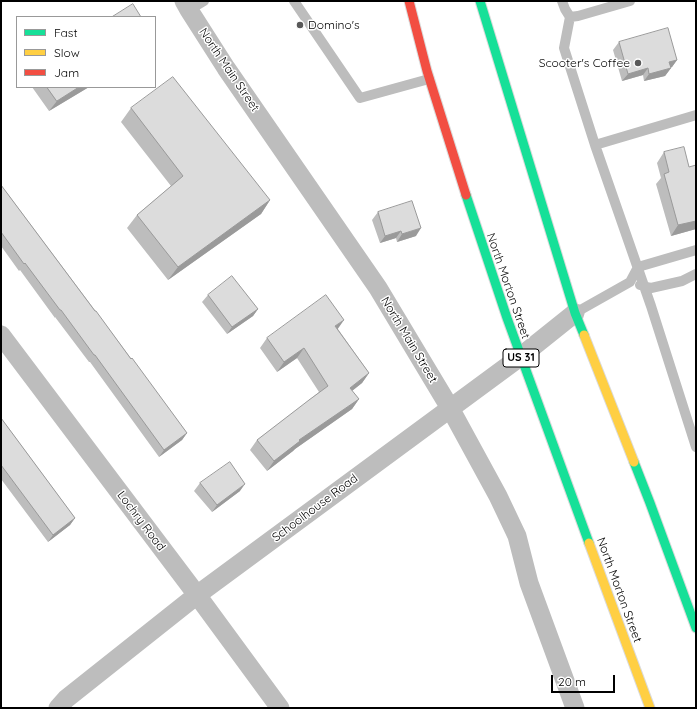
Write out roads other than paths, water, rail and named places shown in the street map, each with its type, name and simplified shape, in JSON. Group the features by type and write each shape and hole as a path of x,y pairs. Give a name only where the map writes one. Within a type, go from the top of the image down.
{"main road":[{"name":"North Morton Street","path":"409,1 429,79 472,216 520,356 650,708"},
{"path":"480,1 575,313 650,502 696,628"}],"street":[{"name":"North Main Street","path":"193,4 226,68 378,288 450,408 498,496 517,536 529,583 574,708"},
{"name":"Schoolhouse Road","path":"58,708 66,699 197,595 520,356 575,313"},
{"name":"Lochry Road","path":"1,336 197,595 280,708"}],"lane":[{"path":"294,1 360,98 429,79"},
{"path":"562,1 570,17 564,48 595,145 638,267 696,447"},
{"path":"570,17 630,1"},
{"path":"595,145 696,115"},
{"path":"575,313 630,282 638,267 696,250"},
{"path":"630,282 651,288 682,281 696,274"}],"place":[{"name":"Domino's","path":"300,25"},
{"name":"Scooter's Coffee","path":"638,63"}]}
